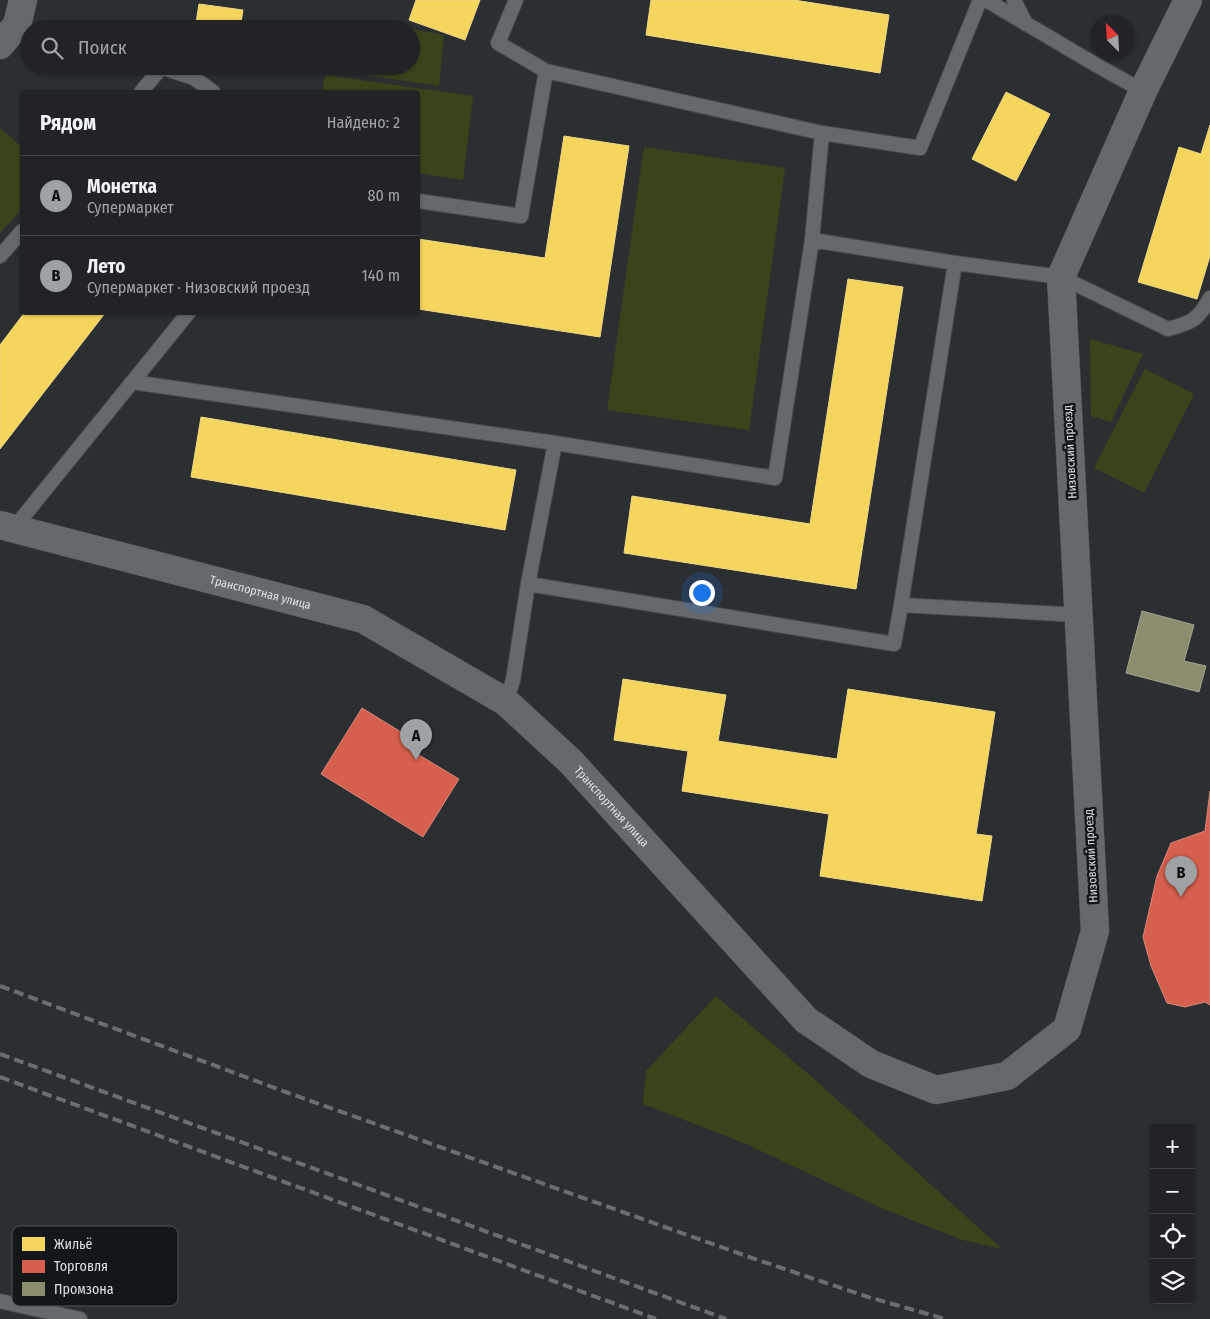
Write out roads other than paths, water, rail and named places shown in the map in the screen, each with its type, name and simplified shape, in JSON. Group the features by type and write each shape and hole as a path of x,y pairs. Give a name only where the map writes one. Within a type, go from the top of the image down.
{"street":[{"name":"Низовский проезд","path":"1095,931 1061,277 1142,91 1188,0"},
{"path":"0,45 20,22"},
{"name":"Транспортная улица","path":"7,526 363,618 506,702 572,762 806,1020 871,1064 936,1090 1007,1076 1067,1029 1095,931"}],"lane":[{"path":"516,0 498,43 546,71 822,133 920,148 980,0"},
{"path":"986,0 1142,91"},
{"path":"1014,0 1026,24"},
{"path":"420,201 521,216 546,71"},
{"path":"142,90 153,75"},
{"path":"184,75 194,78 210,90"},
{"path":"132,382 555,443 776,478 812,240 822,133"},
{"path":"0,256 20,233"},
{"path":"812,240 955,263 1061,277 1168,329 1188,324 1203,312 1210,298"},
{"path":"528,584 894,644 955,263"},
{"path":"7,526 132,382 187,315"},
{"path":"506,702 514,680 528,584 555,443"},
{"path":"901,605 1078,615"},
{"path":"22,1306 80,1319"}],"railway":[{"path":"0,986 294,1095 752,1258 868,1297 945,1319"},
{"path":"0,1054 726,1319"},
{"path":"0,1077 656,1319"}],"place":[{"name":"Монетка","path":"416,760"},
{"name":"Лето","path":"1181,897"}]}
